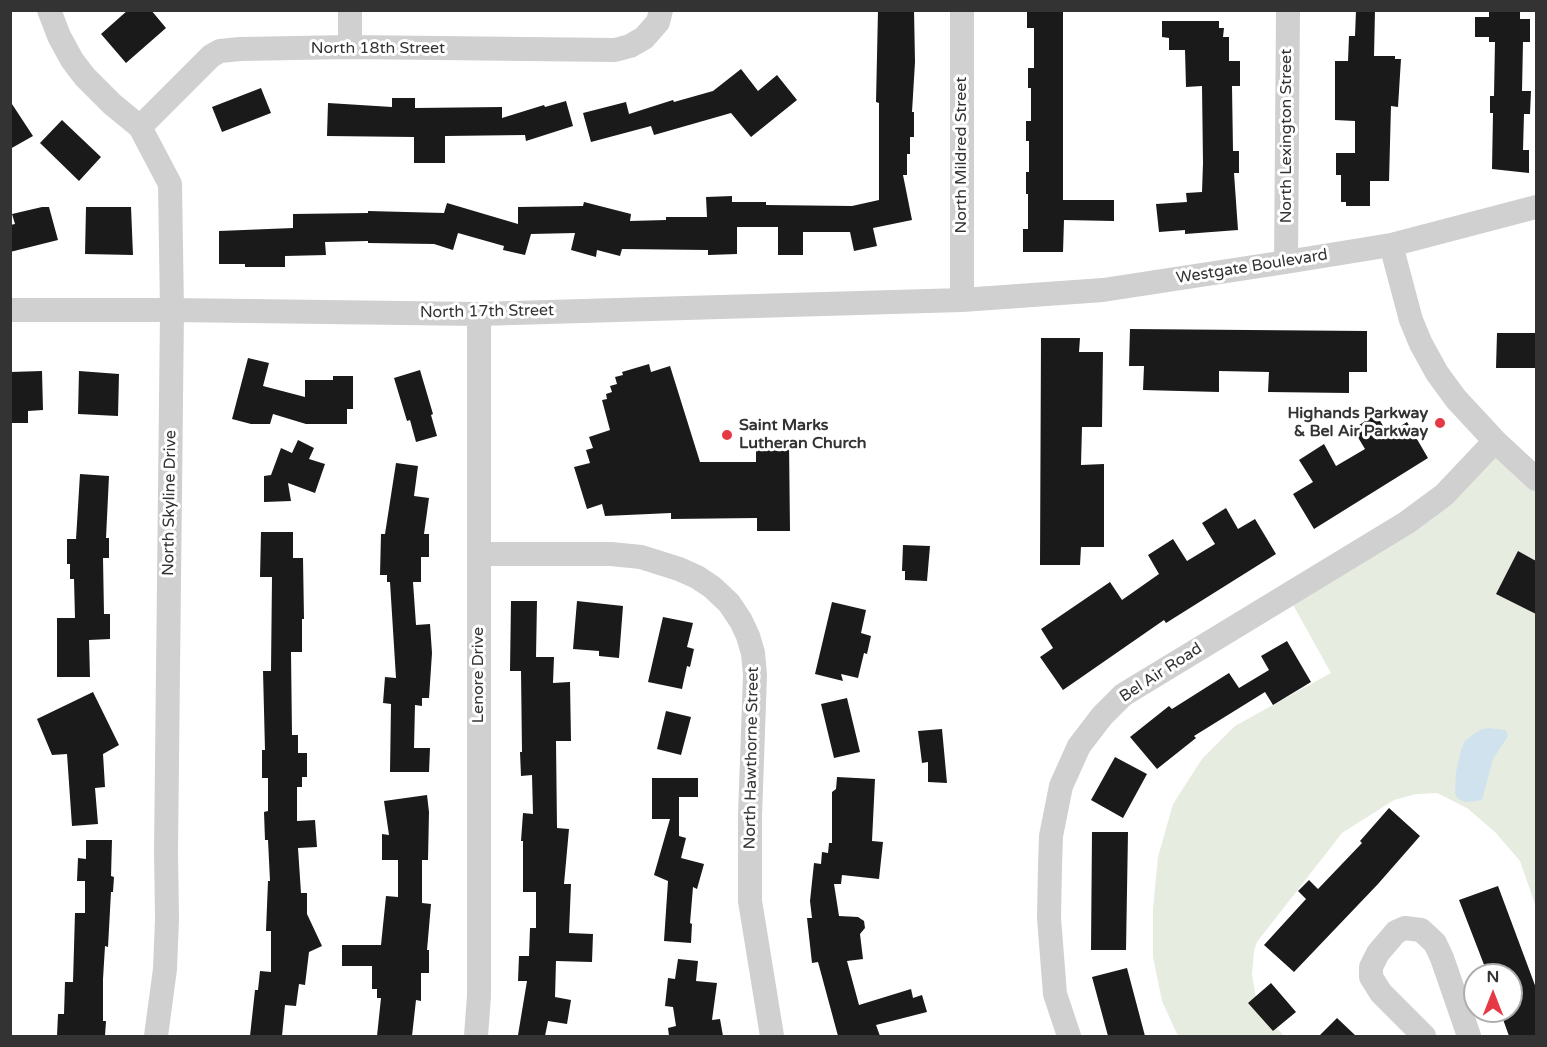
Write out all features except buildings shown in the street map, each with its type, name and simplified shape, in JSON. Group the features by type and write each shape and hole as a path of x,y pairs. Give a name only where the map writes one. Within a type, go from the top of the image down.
{"street":[{"name":"North Skyline Drive","path":"49,10 59,36 78,68 112,104 140,127 170,184 172,310 167,919 165,969 156,1036"},
{"path":"350,10 350,47"},
{"name":"North 18th Street","path":"140,127 211,56 220,51 350,47 615,51 644,38 658,22 661,10"},
{"name":"North Mildred Street","path":"962,10 962,300"},
{"name":"North Lexington Street","path":"1286,262 1288,10"},
{"name":"Westgate Boulevard","path":"962,300 1103,290 1286,262 1391,244 1536,207"},
{"path":"1391,244 1411,320 1421,344 1456,399 1495,441 1536,479"},
{"name":"North 17th Street","path":"10,310 479,314 962,300"},
{"name":"Lenore Drive","path":"476,1036 478,996 479,314"},
{"name":"Bel Air Road","path":"1069,1036 1055,994 1049,918 1051,836 1061,786 1079,746 1102,716 1123,695 1406,523 1444,495 1495,441"},
{"name":"North Hawthorne Street","path":"478,554 611,554 641,557 679,568 697,577 729,603 741,621 753,653 755,675 750,816 750,901 772,1036"},
{"path":"1424,1036 1381,993 1371,977 1371,967 1378,953 1393,935 1405,928 1421,930 1435,943 1469,1036"}],"shaded area":[{"path":"1495,441 1536,479 1536,907 1520,861 1495,832 1467,808 1437,793 1416,794 1394,800 1342,833 1257,942 1252,975 1256,998 1262,1012 1284,1036 1178,1036 1162,1001 1153,957 1153,909 1158,857 1173,804 1202,759 1235,726 1331,673 1287,594 1406,523"}],"water":[{"path":"1488,728 1506,730 1508,736 1493,759 1482,800 1466,802 1458,799 1455,793 1456,772 1461,750 1465,741 1471,736"}],"place":[{"name":"Highands Parkway & Bel Air Parkway","path":"1440,423"},
{"name":"Saint Marks Lutheran Church","path":"727,435"}]}
